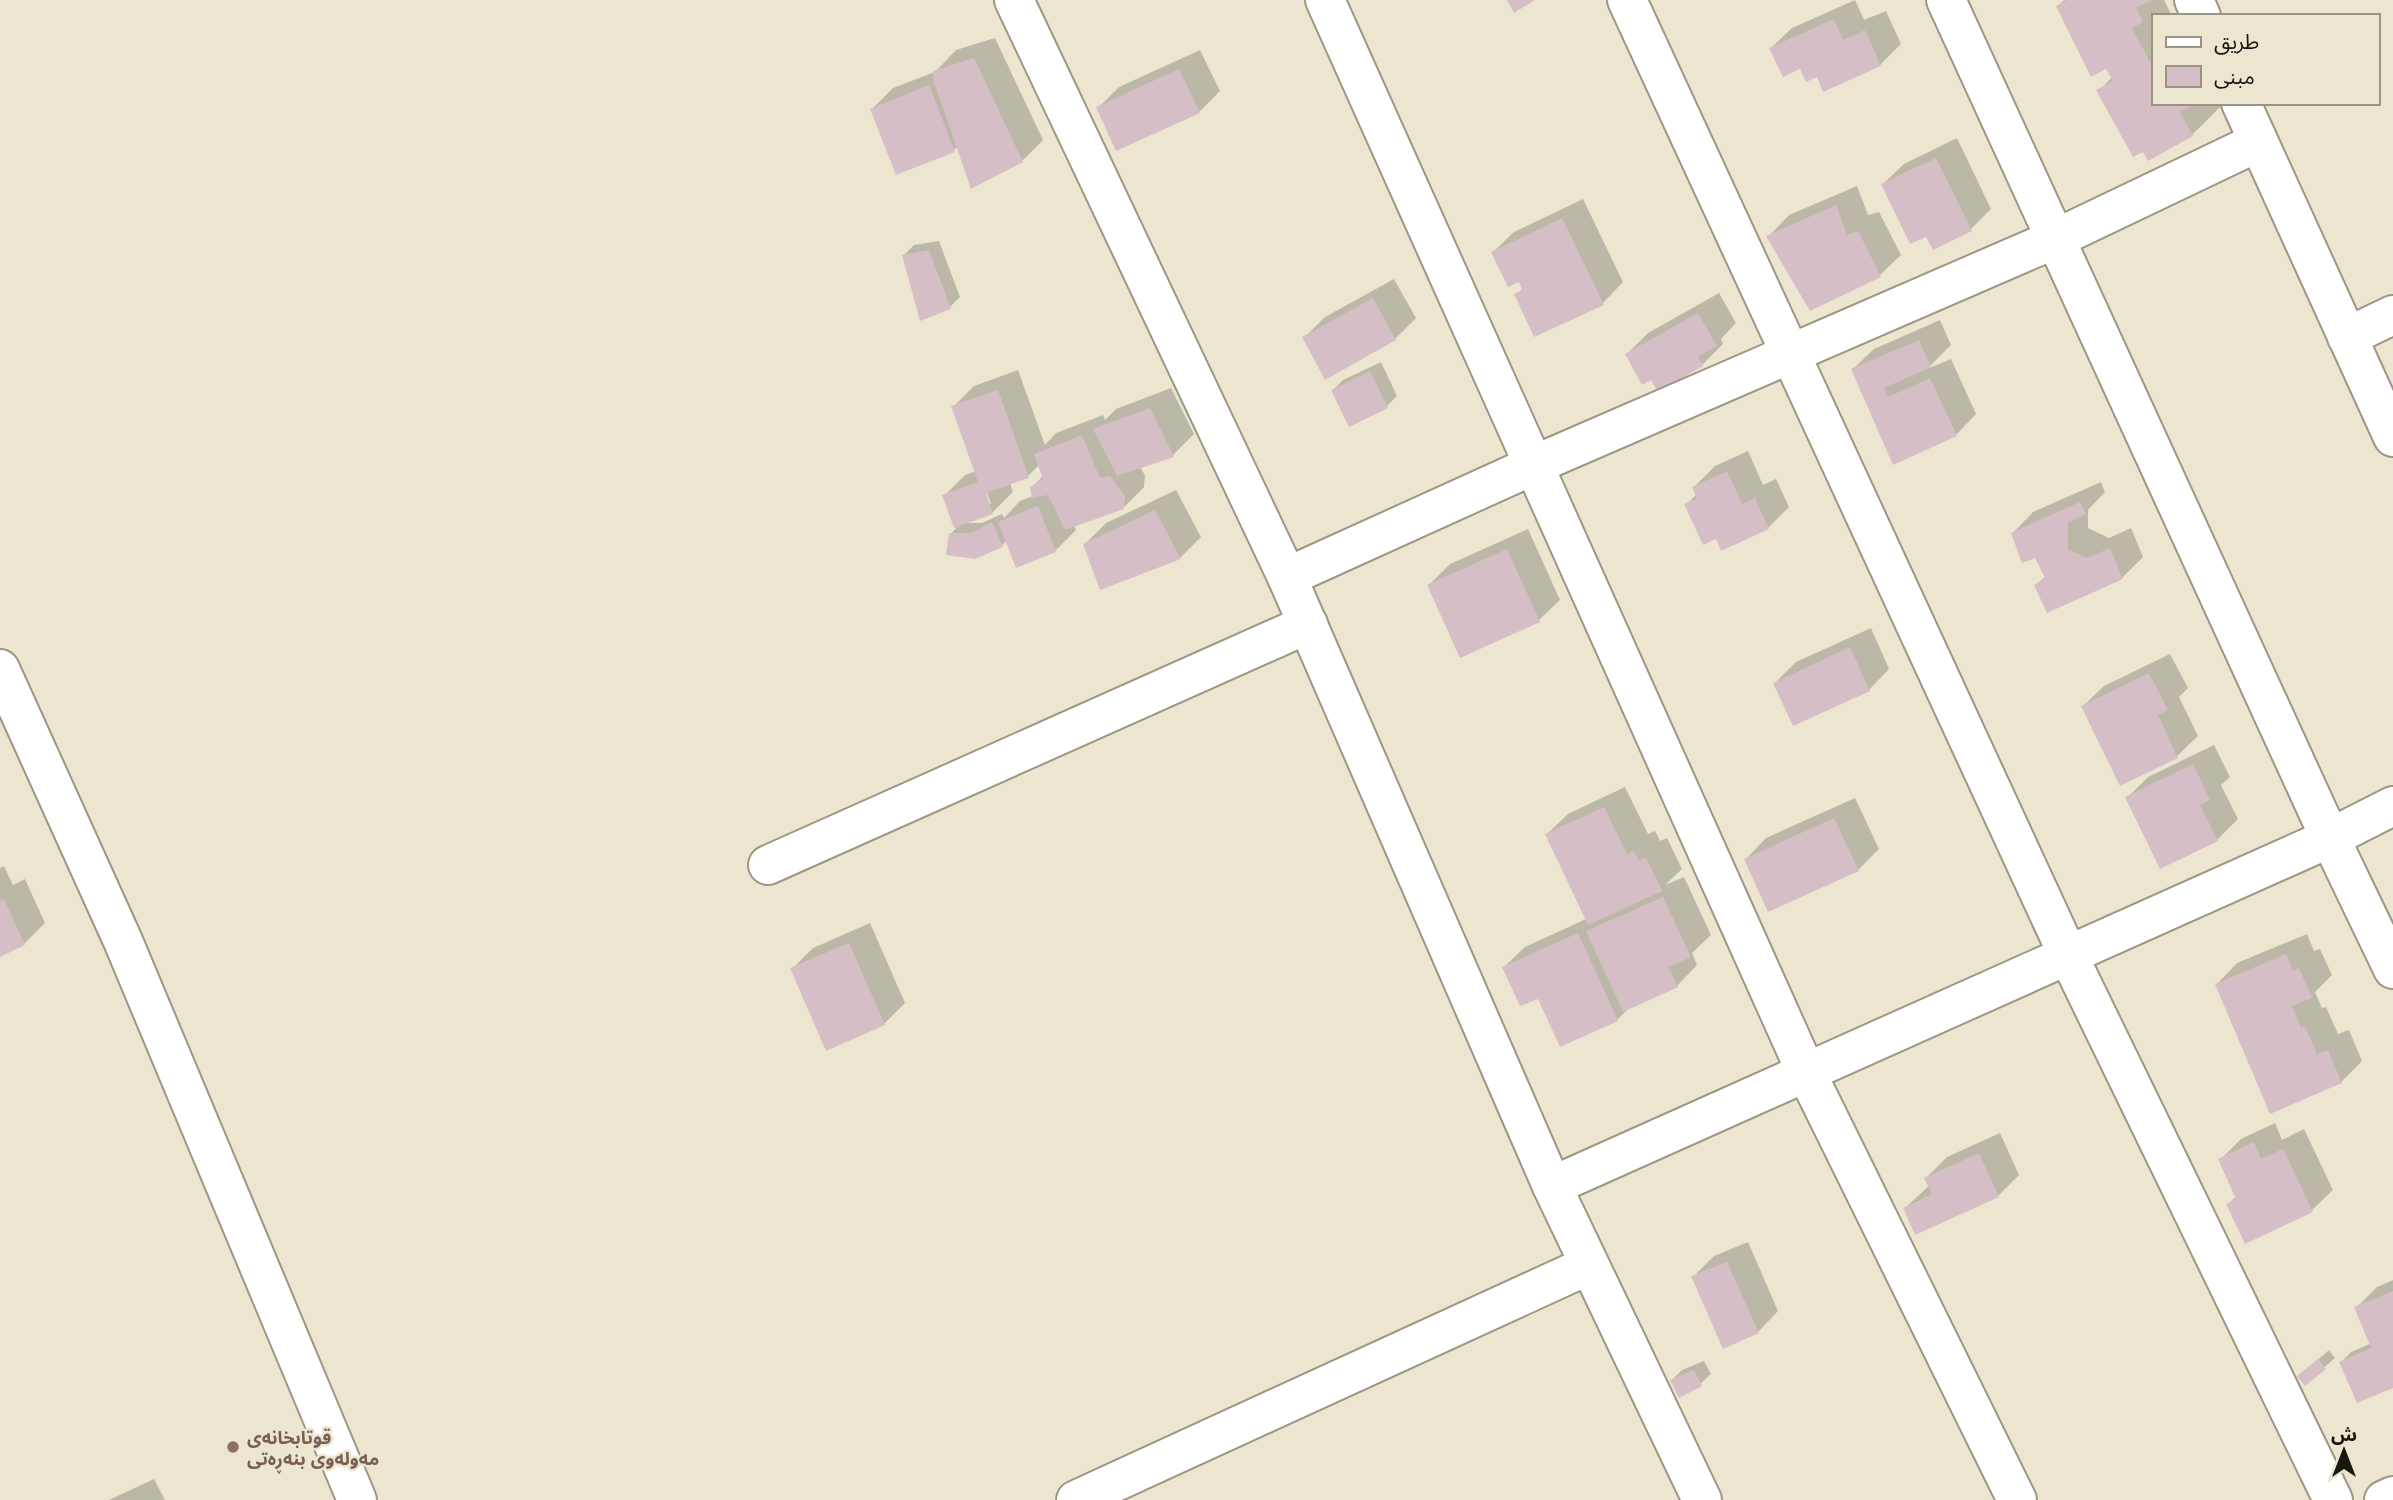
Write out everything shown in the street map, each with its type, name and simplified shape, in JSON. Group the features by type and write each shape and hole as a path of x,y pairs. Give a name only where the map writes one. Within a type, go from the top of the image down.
{"street":[{"path":"1325,0 1806,1072 2017,1500"},
{"path":"1627,0 2068,955 2333,1500"},
{"path":"1945,0 2330,838 2393,969"},
{"path":"1017,1 1287,577 1552,1186 1702,1500"},
{"path":"2242,105 2393,437"},
{"path":"1287,577 2055,239 2258,142"},
{"path":"2347,337 2393,315"},
{"path":"768,865 1308,624"},
{"path":"0,669 123,941 357,1500"},
{"path":"1552,1186 2330,838 2393,806"},
{"path":"1076,1500 1589,1265"},
{"path":"2384,1500 2393,1496"}],"building":[{"path":"1507,0 1535,0 1514,13"},
{"path":"2067,0 2152,0 2136,8 2143,22 2132,28 2150,62 2152,61 2152,105 2192,105 2180,112 2193,136 2148,161 2143,152 2133,157 2096,90 2113,81 2106,69 2091,77 2056,6"},
{"path":"1834,19 1843,40 1865,30 1881,66 1823,92 1817,77 1806,82 1800,69 1783,77 1769,48"},
{"path":"974,58 1023,162 971,189 933,79 933,71"},
{"path":"1179,69 1200,113 1116,151 1096,107"},
{"path":"929,85 955,152 896,175 870,109"},
{"path":"1936,158 1972,231 1933,250 1926,237 1910,244 1881,184"},
{"path":"1836,205 1847,235 1858,231 1881,277 1810,311 1766,236"},
{"path":"1562,218 1604,305 1534,337 1514,294 1522,290 1519,282 1508,287 1491,252"},
{"path":"929,250 951,309 920,321 902,255"},
{"path":"1373,298 1396,340 1325,380 1302,337"},
{"path":"1698,313 1717,346 1698,356 1703,366 1658,392 1651,380 1642,385 1625,354"},
{"path":"1919,340 1931,367 1884,388 1888,397 1930,378 1957,436 1893,465 1851,369"},
{"path":"1370,371 1388,408 1349,427 1331,390"},
{"path":"998,390 1029,478 986,493 993,514 954,528 942,495 978,482 951,406"},
{"path":"1150,408 1174,457 1117,476 1093,429"},
{"path":"1082,435 1100,478 1110,476 1125,496 1124,509 1065,530 1048,495 1032,498 1030,487 1043,479 1034,454"},
{"path":"1727,471 1742,504 1755,498 1769,529 1721,551 1716,539 1703,545 1684,504 1697,498 1692,487"},
{"path":"2080,502 2086,514 2068,522 2068,549 2087,558 2110,548 2123,579 2047,613 2034,585 2045,578 2035,558 2022,563 2011,533"},
{"path":"1038,506 1056,552 1016,568 998,522"},
{"path":"1155,510 1181,559 1100,590 1083,544"},
{"path":"992,522 1003,547 975,559 946,555 949,533 971,533"},
{"path":"1507,549 1540,622 1460,658 1427,585"},
{"path":"1850,647 1870,691 1793,726 1773,683"},
{"path":"2149,673 2168,710 2158,715 2178,758 2120,786 2081,706"},
{"path":"2193,764 2210,800 2200,805 2218,841 2160,869 2125,797"},
{"path":"1604,807 1627,854 1634,851 1639,861 1646,857 1662,891 1588,925 1545,834"},
{"path":"1834,818 1859,871 1768,912 1744,859"},
{"path":"1663,897 1691,957 1668,967 1678,987 1623,1012 1586,931"},
{"path":"4,899 25,945 0,957 0,901"},
{"path":"1578,933 1618,1021 1560,1047 1538,999 1520,1006 1502,967"},
{"path":"849,943 885,1025 826,1051 790,968"},
{"path":"2286,954 2293,971 2299,968 2312,998 2292,1006 2301,1028 2305,1026 2317,1054 2328,1050 2342,1083 2270,1114 2215,984"},
{"path":"2254,1142 2261,1159 2283,1149 2313,1212 2245,1244 2226,1204 2236,1199 2218,1159"},
{"path":"1979,1153 1999,1197 1915,1235 1903,1208 1932,1194 1924,1178"},
{"path":"1727,1262 1759,1333 1723,1349 1691,1276"},
{"path":"2393,1291 2393,1388 2357,1403 2339,1362 2371,1348 2354,1307"},
{"path":"2318,1359 2326,1369 2305,1386 2297,1376"},
{"path":"1694,1370 1702,1386 1679,1398 1670,1380"}],"place":[{"name":"قوتابخانەی مەولەوی بنەڕەتی","path":"233,1447"}]}
